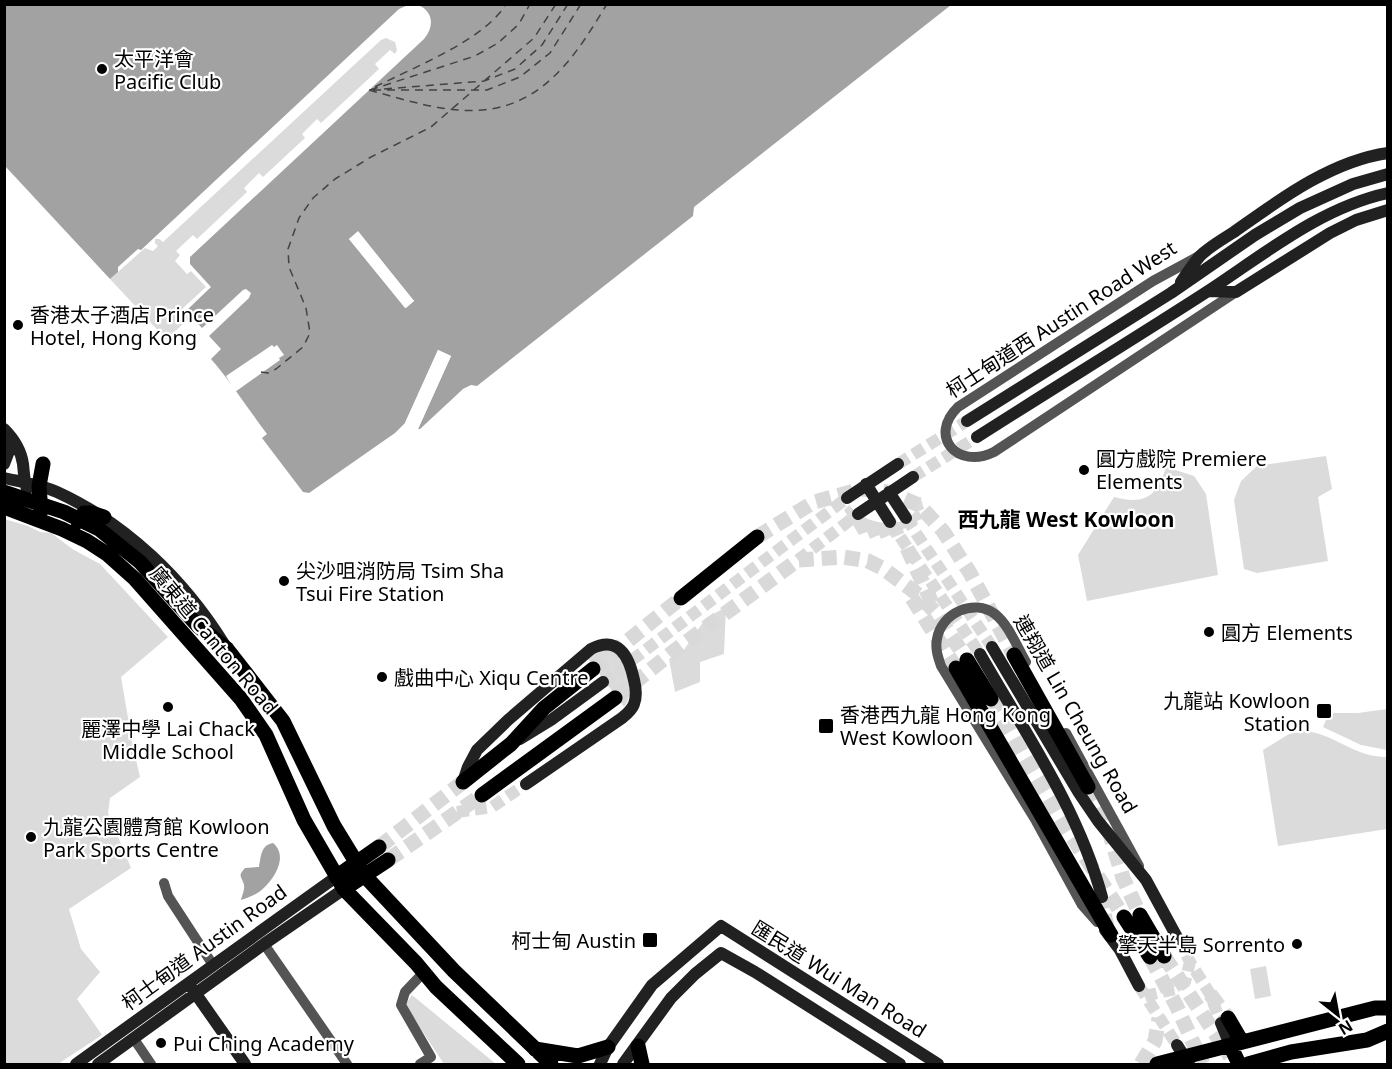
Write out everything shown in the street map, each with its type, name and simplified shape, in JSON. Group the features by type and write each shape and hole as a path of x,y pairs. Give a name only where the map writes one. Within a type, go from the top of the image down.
{"main road":[{"name":"柯士甸道西 Austin Road West","path":"1201,255 1258,214 1316,180 1358,160 1388,153"},
{"name":"柯士甸道西 Austin Road West","path":"967,421 1171,293 1263,230 1300,208 1353,184 1388,174"},
{"path":"976,437 1298,232 1359,201 1388,192"},
{"name":"柯士甸道西 Austin Road West","path":"1236,292 1330,232 1356,220 1388,210"},
{"path":"1171,293 1201,255"},
{"path":"1208,291 1236,292"},
{"path":"4,429 9,451 4,464"},
{"path":"4,429 11,436 21,454 42,520"},
{"path":"32,484 43,464"},
{"path":"848,498 898,464"},
{"path":"858,514 913,477"},
{"name":"廣東道 Canton Road","path":"4,478 56,491 104,517 130,535 161,565 209,620 227,649 283,721 334,826 360,869 454,971 550,1065"},
{"path":"866,484 890,522"},
{"name":"廣東道 Canton Road","path":"4,492 39,502 85,521 119,544 156,578 198,626 227,649"},
{"path":"889,492 906,518"},
{"name":"廣東道 Canton Road","path":"4,507 42,520 87,541 107,554 135,579 241,699 255,718 274,751 304,820 340,883 436,987 518,1065"},
{"path":"87,541 78,524 81,515 88,512 104,517"},
{"path":"681,598 757,537"},
{"path":"463,782 477,750 508,720 591,649 604,644 615,646 623,652 631,666 636,695 632,708 622,718 526,784"},
{"name":"連翔道 Lin Cheung Road","path":"992,646 1079,793 1146,880 1178,939"},
{"path":"1014,655 1088,787"},
{"path":"968,660 991,699"},
{"path":"968,660 1064,798 1084,841 1102,897"},
{"path":"968,660 1106,931"},
{"path":"511,744 544,708 593,669"},
{"path":"463,782 511,744 551,720 603,682"},
{"path":"482,795 615,698"},
{"path":"360,869 384,853"},
{"name":"柯士甸道 Austin Road","path":"98,1065 134,1040 192,988 213,965 360,869"},
{"name":"柯士甸道 Austin Road","path":"76,1065 192,988 264,944 340,883"},
{"path":"1124,917 1157,957 1140,915"},
{"name":"匯民道 Wui Man Road","path":"608,1047 651,985 721,926 938,1065"},
{"name":"連翔道 Lin Cheung Road","path":"1106,931 1133,972 1139,986"},
{"name":"匯民道 Wui Man Road","path":"638,1046 671,998 721,953 755,972 900,1065"},
{"path":"192,988 245,1065"},
{"path":"1157,1065 1184,1056 1383,1006"},
{"path":"1224,1021 1236,1043 1239,1065"},
{"path":"1248,1065 1291,1052 1367,1040 1388,1031"},
{"path":"1367,1040 1388,1042"},
{"path":"623,1065 638,1046"},
{"path":"638,1046 642,1065"},
{"path":"535,1049 578,1056 608,1047"},
{"path":"600,1065 608,1047"}],"street":[{"name":"柯士甸道西 Austin Road West","path":"1201,255 1153,281 958,406 949,418 946,431 954,451 968,459 977,459 994,453 1236,292"},
{"name":"連翔道 Lin Cheung Road","path":"1106,931 1082,905 1036,821 941,666 936,652 937,638 943,623 953,614 966,608 978,607 989,610 1004,622 1146,880"},
{"path":"164,883 168,896 213,965"},
{"path":"264,944 347,1065"},
{"path":"420,1065 431,1057 400,1005 405,992 424,972"},
{"path":"134,1040 151,1065"}],"shaded area":[{"path":"5,4 408,5 399,9 141,250 138,249 118,267 118,272 110,279 5,166"},
{"path":"418,5 951,5 694,207 693,216 477,386 471,385 463,389 418,429 451,356 438,350 405,423 395,433 309,493 303,492 262,438 267,434 211,359 221,349 209,336 249,298 251,293 246,289 243,290 202,328 186,311 211,287 190,264 190,257 424,39 430,29 431,19","holes":["358,232 414,301 405,308 349,239"]},
{"path":"386,38 395,42 397,50 395,54 390,50 375,64 379,69 321,123 317,119 302,134 305,138 263,177 259,173 244,188 247,192 197,239 193,235 176,251 180,255 175,261 187,274 191,271 206,287 183,308 191,317 166,339 110,279 145,248 153,251 158,246 155,239 163,242 381,40"},
{"path":"1326,456 1332,489 1318,497 1328,561 1257,573 1244,569 1234,500 1241,481 1257,466"},
{"path":"1166,467 1194,476 1206,494 1218,575 1087,601 1078,555 1114,497 1134,500 1148,496 1154,492"},
{"path":"920,496 924,509 919,511 922,519 917,521 918,524 903,529 904,533 892,538 890,535 881,539 879,535 870,539 867,532 859,535 844,510 849,505 857,513 878,522 901,521 917,508"},
{"path":"4,519 40,532 51,533 74,550 100,564 168,637 121,677 140,777 110,798 108,813 131,868 69,909 81,949 100,972 77,999 102,1035 58,1064 5,1064"},
{"path":"726,607 724,654 700,662 700,682 675,692 669,659 683,651 706,618"},
{"path":"598,649 615,653 626,665 630,679 630,695 624,707 586,656"},
{"path":"1387,709 1387,750 1361,745 1323,727 1329,713 1358,713"},
{"path":"1306,731 1317,733 1364,754 1387,757 1387,829 1278,846 1263,750 1289,734"},
{"path":"273,843 280,855 274,876 259,892 241,900 244,887 241,873 245,868 259,867 264,849"},
{"path":"1266,966 1271,996 1255,999 1250,969"},
{"path":"412,995 496,1064 444,1064 405,1005"}],"pier":[{"path":"358,231 414,301 406,308 349,239","holes":["358,236 410,301 406,304 353,239"]},
{"path":"272,345 274,347 277,345 284,355 235,392 226,376"},
{"path":"438,350 451,356 418,429 415,428 447,358 440,354 408,424 405,423"}],"ferry route":[{"path":"375,87 465,41 496,17 506,4"},
{"path":"370,90 475,56 498,43 519,24 530,4"},
{"path":"261,372 268,373 276,369 303,347 310,333 306,308 289,267 288,249 299,218 313,198 335,179 371,157 431,127 534,38 556,4"},
{"path":"384,89 484,81 515,69 542,45 568,4"},
{"path":"373,90 487,90 520,77 550,53 581,4"},
{"path":"369,90 448,109 497,108 520,100 543,86 565,65 607,4"}],"tunnel":[{"path":"898,464 967,421"},
{"path":"913,477 977,437"},
{"path":"757,537 814,502 862,489 888,492 919,505 943,531 970,573 1014,655"},
{"path":"603,682 847,498"},
{"path":"798,560 858,514"},
{"path":"906,518 992,647"},
{"path":"890,522 980,654"},
{"path":"907,548 932,603"},
{"path":"615,698 674,651 798,560 843,557 868,561 884,569 920,596 937,614 967,660"},
{"path":"593,669 681,598"},
{"path":"912,598 956,668"},
{"path":"991,699 1067,829 1124,917"},
{"path":"379,847 463,782"},
{"path":"457,812 492,807 526,784"},
{"path":"1088,787 1108,828 1123,878 1140,915"},
{"path":"388,860 482,795"},
{"path":"1102,897 1108,925"},
{"path":"1178,939 1210,994 1221,1023"},
{"path":"1164,956 1230,1056"},
{"path":"1150,957 1176,1005 1203,1064"},
{"path":"1145,996 1175,989 1185,982 1190,962"},
{"path":"1139,986 1177,1045"},
{"path":"1210,994 1228,1018"},
{"path":"1141,1064 1155,1041 1159,1018"}],"place":[{"name":"太平洋會 Pacific Club","path":"102,69"},
{"name":"香港太子酒店 Prince Hotel, Hong Kong","path":"18,325"},
{"name":"圓方戲院 Premiere Elements","path":"1084,470"},
{"name":"尖沙咀消防局 Tsim Sha Tsui Fire Station","path":"284,581"},
{"name":"圓方 Elements","path":"1209,632"},
{"name":"戲曲中心 Xiqu Centre","path":"382,677"},
{"name":"麗澤中學 Lai Chack Middle School","path":"168,707"},
{"name":"九龍站 Kowloon Station","path":"1324,711"},
{"name":"香港西九龍 Hong Kong West Kowloon","path":"826,726"},
{"name":"九龍公園體育館 Kowloon Park Sports Centre","path":"31,837"},
{"name":"柯士甸 Austin","path":"650,940"},
{"name":"擎天半島 Sorrento","path":"1297,944"},
{"name":"Pui Ching Academy","path":"161,1043"}],"district":[{"name":"西九龍 West Kowloon","path":"1066,519"}]}
